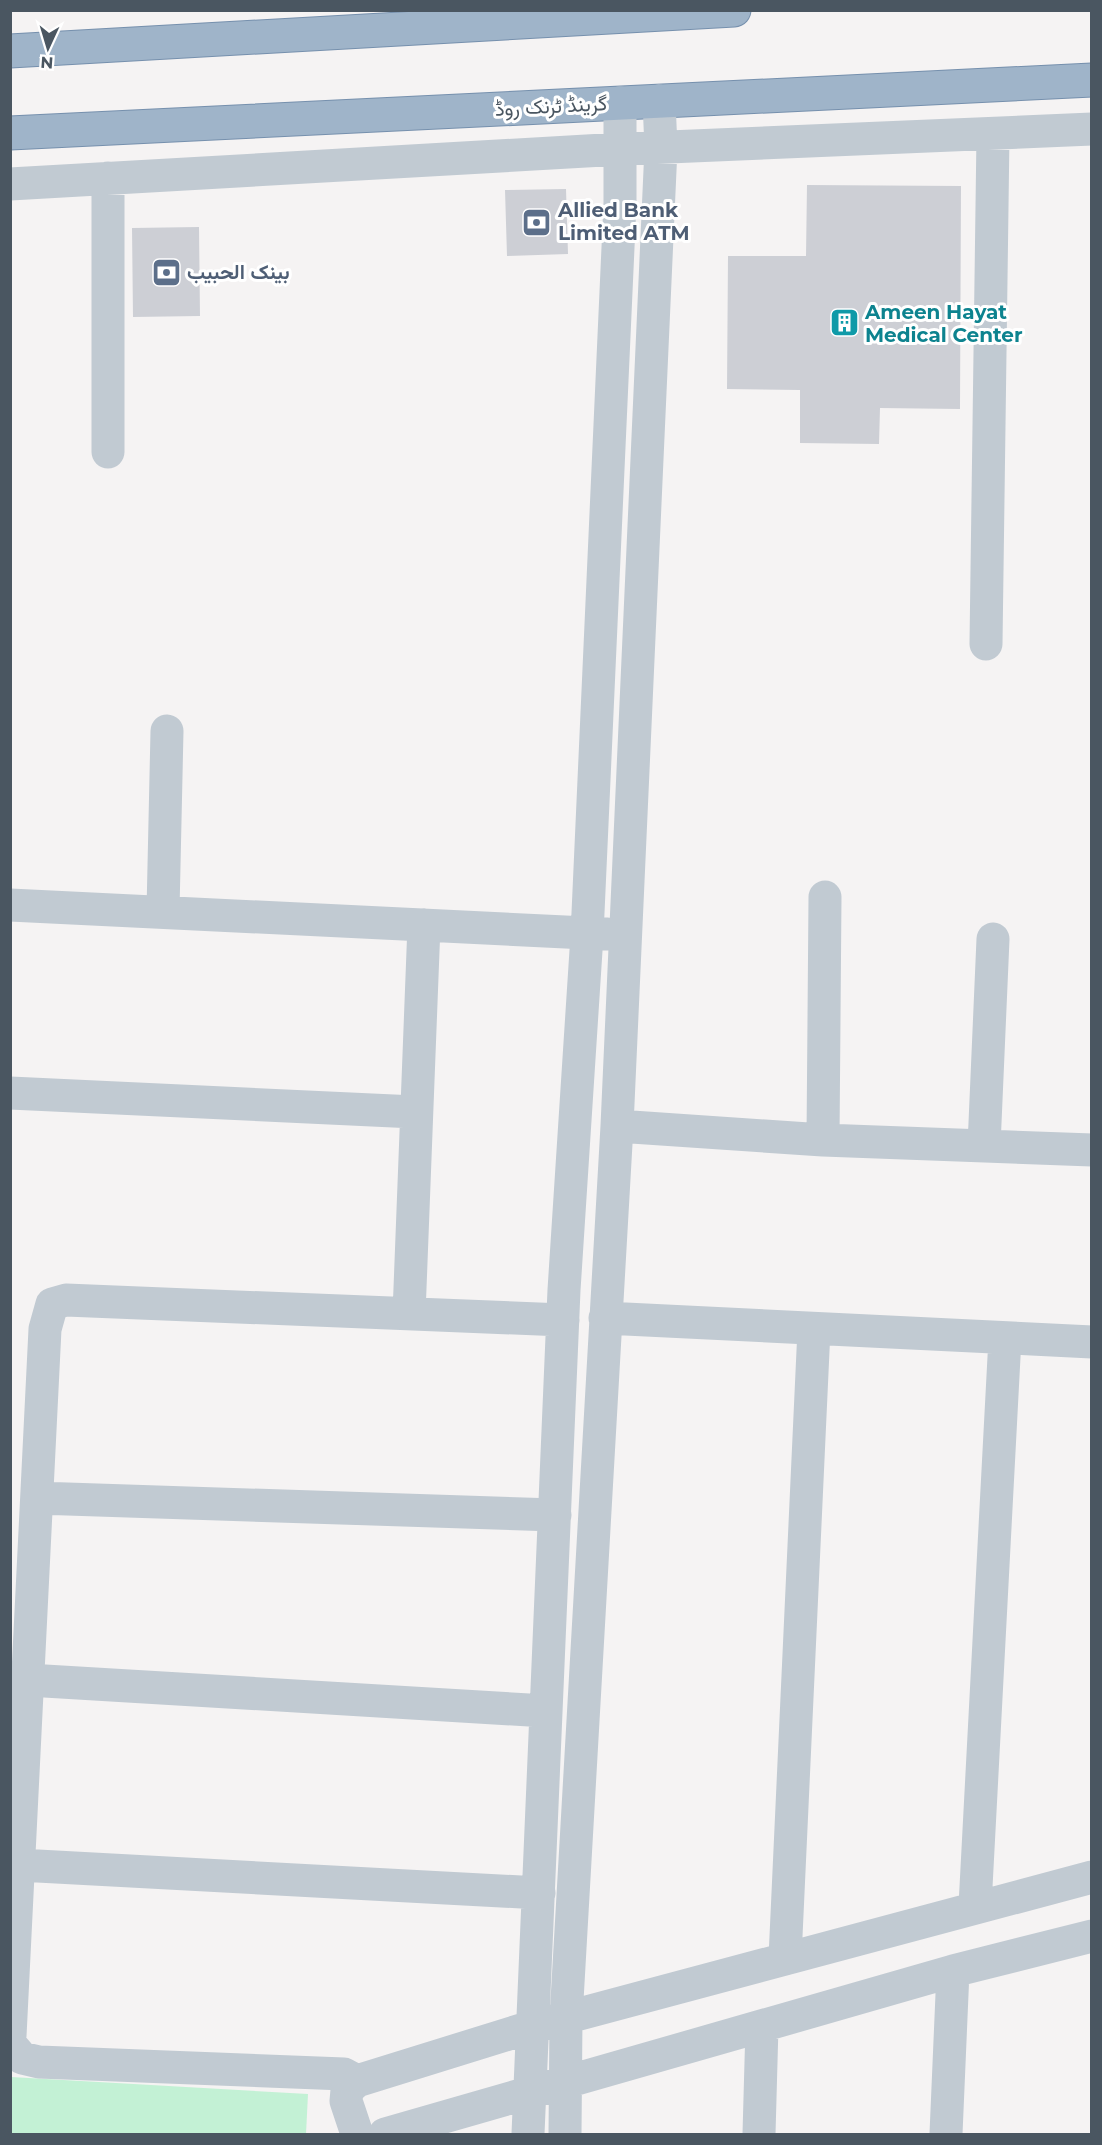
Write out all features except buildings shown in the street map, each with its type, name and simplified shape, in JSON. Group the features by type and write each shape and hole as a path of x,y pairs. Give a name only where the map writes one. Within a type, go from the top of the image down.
{"highway":[{"path":"10,51 559,15 734,10"},
{"name":"گرینڈ ٹرنک روڈ","path":"10,133 1092,80"}],"street":[{"path":"565,2134 566,2018 617,1126 661,148 659,101"},
{"path":"528,2134 563,1320 587,935 621,149 620,103"},
{"path":"10,184 621,149 1092,129"},
{"path":"986,644 993,134"},
{"path":"108,178 108,452"},
{"path":"163,911 167,731"},
{"path":"823,1140 825,897"},
{"path":"10,905 163,911 587,935 624,934"},
{"path":"409,1314 424,926"},
{"path":"984,1146 993,939"},
{"path":"10,1093 416,1112"},
{"path":"617,1126 823,1140 1092,1150"},
{"path":"10,2036 45,1329 52,1304 66,1300 563,1320 606,1306 814,1329 1092,1342"},
{"path":"563,1320 603,1350"},
{"path":"785,1958 814,1329"},
{"path":"975,1906 1005,1338"},
{"path":"37,1498 555,1515"},
{"path":"28,1680 546,1711"},
{"path":"19,1865 538,1893"},
{"path":"357,2134 346,2101 347,2090 357,2081 531,2027 975,1906 1092,1877"},
{"path":"385,2134 953,1971 1092,1936"},
{"path":"946,2134 953,1971"},
{"path":"759,2134 762,2026"},
{"path":"10,2044 22,2058 39,2062 344,2074 357,2081"}],"green space":[{"path":"11,2077 308,2094 306,2134 11,2134"}],"place":[{"name":"Allied Bank Limited ATM","path":"537,222"},
{"name":"بينک الحبيب","path":"166,272"},
{"name":"Ameen Hayat Medical Center","path":"844,323"}]}
